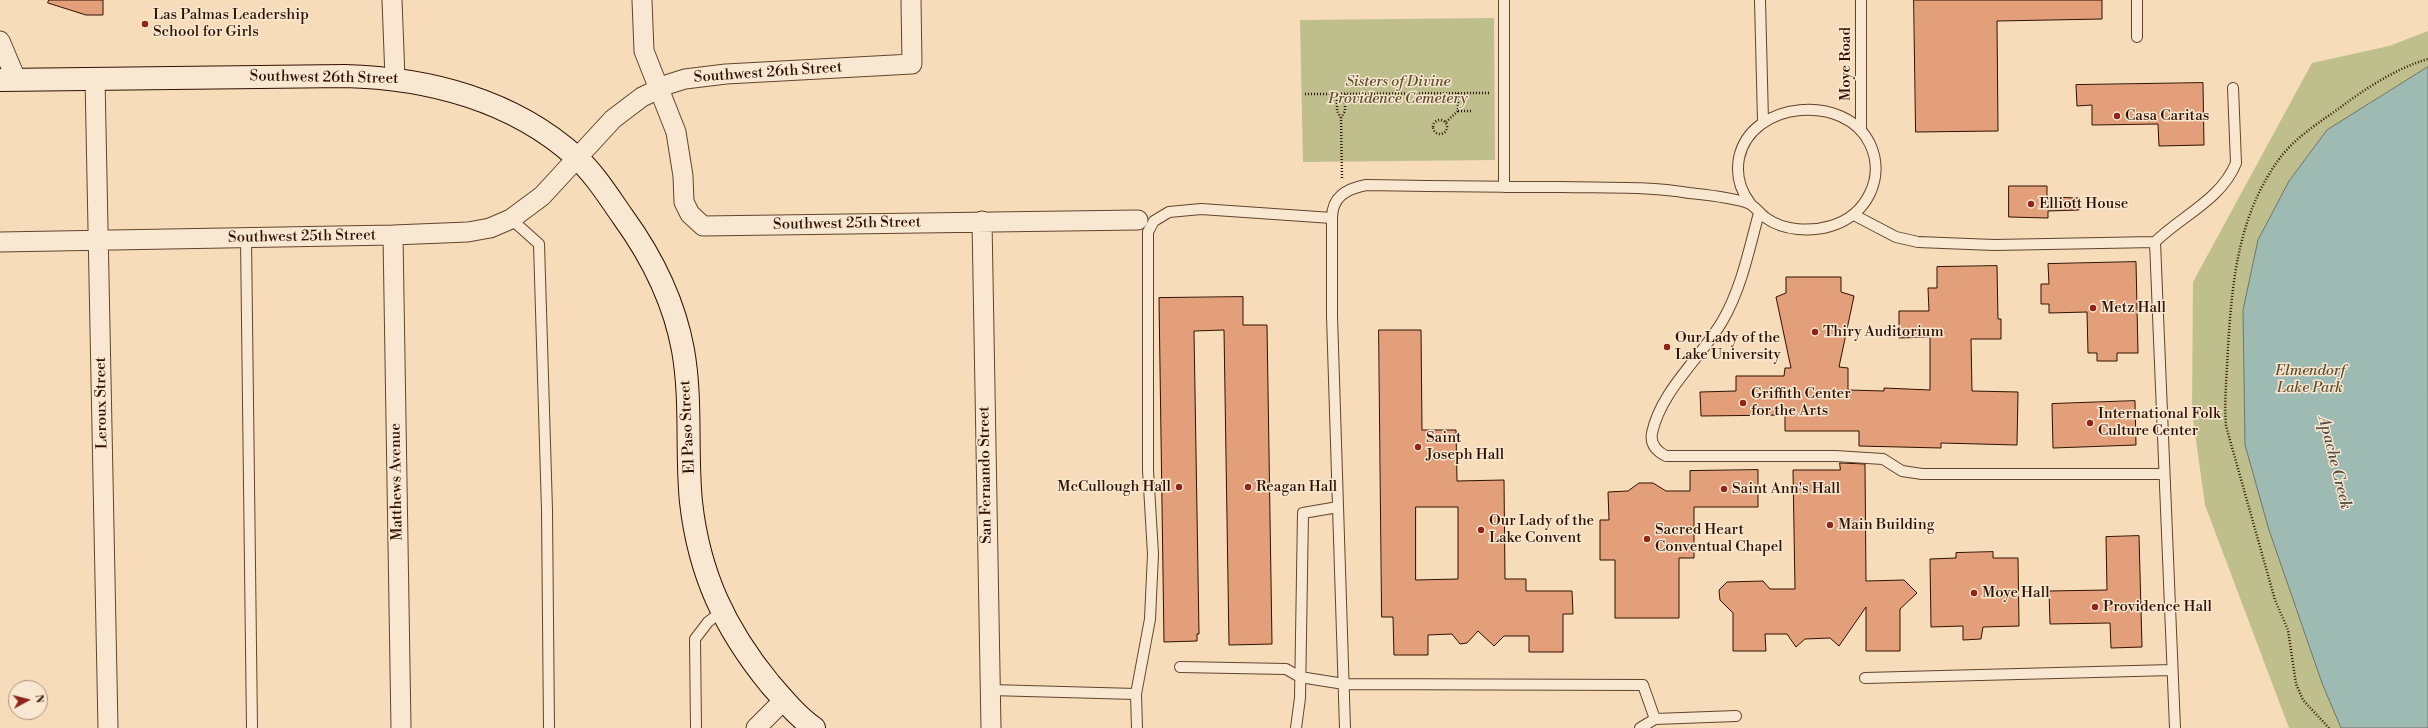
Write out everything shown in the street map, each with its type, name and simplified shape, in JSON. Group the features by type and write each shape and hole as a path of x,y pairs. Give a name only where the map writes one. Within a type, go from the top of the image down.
{"main road":[{"name":"Southwest 26th Street","path":"8,80 345,76 395,78 446,88 498,107 539,127 577,158"},
{"name":"El Paso Street","path":"577,158 636,236 655,268 670,302 683,350 689,401 691,502 704,570 721,612 733,634 750,659 784,700 803,720 814,728"}],"street":[{"path":"392,0 395,78"},
{"path":"642,0 644,52 659,89"},
{"name":"Southwest 26th Street","path":"577,158 613,119 642,97 685,79 726,74 912,64 911,0"},
{"path":"0,41 8,80"},
{"name":"Leroux Street","path":"95,78 108,728"},
{"name":"Southwest 25th Street","path":"659,89 677,140 683,176 684,202 690,214 703,226 982,221 1146,221"},
{"name":"Southwest 25th Street","path":"0,242 393,235 468,232 490,228 511,219 542,196 577,158"},
{"name":"San Fernando Street","path":"982,221 991,728"},
{"name":"Matthews Avenue","path":"393,235 401,728"},
{"path":"756,728 784,700"}],"lane":[{"path":"1504,0 1504,187"},
{"path":"1760,0 1763,121"},
{"name":"Moye Road","path":"1861,0 1861,128"},
{"path":"2137,0 2137,37"},
{"path":"1854,215 1896,237 1918,242 1994,246 2155,242 2169,228 2217,192 2231,175 2236,163 2233,88"},
{"path":"1803,110 1828,112 1846,118 1861,128 1871,145 1876,163 1874,185 1867,200 1854,215 1833,226 1800,229 1774,223 1759,213 1750,204 1739,181 1738,164 1745,141 1754,128 1763,121 1778,114 1803,110"},
{"path":"1345,728 1332,316 1332,218 1334,204 1346,190 1366,185 1641,188 1687,192 1750,204"},
{"path":"1137,728 1136,694 1150,619 1153,554 1148,470 1148,232 1146,221 1169,212 1200,209 1332,218"},
{"path":"1759,213 1746,263 1724,319 1708,344 1676,384 1661,407 1651,437 1654,447 1659,453 1666,456 1835,456 1883,459 1902,471 1922,474 2164,474"},
{"path":"511,219 539,244 547,510 549,728"},
{"path":"246,238 252,728"},
{"path":"2155,242 2175,728"},
{"path":"1296,728 1300,677 1303,512 1338,507"},
{"path":"696,728 695,639 708,622 721,612"},
{"path":"1180,667 1286,669 1300,677 1344,684 1643,685 1655,719"},
{"path":"1865,678 2172,670"},
{"path":"990,690 1136,694"},
{"path":"1640,728 1655,719 1736,716"}],"path":[{"path":"2329,728 2303,700 2296,684 2288,630 2273,592 2226,426 2225,405 2231,295 2239,245 2252,210 2280,159 2294,142 2355,96 2403,69 2428,58"},
{"path":"1305,94 1458,93 1504,91"},
{"path":"1458,93 1458,111"},
{"path":"1337,94 1337,111 1341,118 1342,195"},
{"path":"1341,118 1345,111 1345,94"},
{"path":"1446,122 1458,111 1472,111"},
{"path":"1439,120 1446,122 1448,126 1445,133 1435,132 1433,128 1435,122 1439,120"}],"green space":[{"name":"Sisters of Divine Providence Cemetery","path":"1494,18 1495,160 1303,162 1300,20"},
{"name":"Elmendorf Lake Park","path":"2428,31 2428,728 2289,728 2205,505 2192,411 2193,282 2312,63 2389,46"}],"water":[{"name":"Elmendorf Lake Park","path":"2428,67 2428,728 2341,728 2322,683 2269,530 2245,445 2243,310 2258,240 2289,181 2327,130"}],"building":[{"path":"49,0 103,0 103,15 86,15 48,3"},
{"path":"1914,0 2102,0 2102,19 1997,21 1998,131 1916,132"},
{"name":"Casa Caritas","path":"2203,83 2204,145 2159,146 2158,124 2092,125 2092,105 2077,106 2076,85"},
{"name":"Elliott House","path":"2009,186 2047,186 2047,197 2079,198 2079,210 2048,211 2048,218 2009,217"},
{"name":"Metz Hall","path":"2136,262 2138,353 2117,353 2117,361 2097,361 2097,353 2088,353 2087,312 2049,313 2049,304 2041,304 2041,284 2049,284 2048,264"},
{"path":"1997,266 1998,319 2001,319 2001,339 1971,339 1972,391 2018,392 2017,445 1941,443 1941,448 1859,446 1859,431 1785,431 1785,415 1701,416 1700,392 1736,391 1736,376 1784,376 1785,368 1791,368 1776,297 1786,293 1786,277 1841,277 1841,292 1854,296 1839,367 1848,368 1848,390 1884,391 1884,388 1930,390 1930,337 1899,338 1899,311 1929,311 1928,288 1937,288 1937,267"},
{"path":"1243,297 1243,325 1267,325 1272,644 1229,645 1224,330 1194,331 1199,634 1197,634 1197,641 1164,642 1159,298"},
{"path":"1379,330 1421,330 1422,430 1456,430 1457,481 1504,480 1505,579 1526,579 1526,591 1572,591 1573,614 1563,614 1563,652 1529,652 1529,636 1504,636 1494,646 1478,631 1467,643 1460,644 1452,634 1428,635 1428,655 1394,655 1393,617 1382,617","holes":["1416,507 1458,507 1458,579 1416,580"]},
{"name":"International Folk Culture Center","path":"2135,401 2136,445 2053,448 2052,404"},
{"name":"Main Building","path":"1840,463 1865,464 1866,581 1904,580 1917,593 1900,609 1900,651 1866,651 1866,607 1839,646 1830,638 1805,639 1796,647 1787,634 1765,634 1766,651 1733,651 1733,613 1720,600 1719,590 1727,582 1763,581 1770,589 1795,589 1793,470 1840,470"},
{"name":"Sacred Heart Conventual Chapel","path":"1758,470 1758,507 1694,507 1694,558 1679,558 1679,618 1615,618 1615,560 1600,560 1600,520 1609,520 1608,492 1628,491 1639,483 1653,483 1666,491 1690,491 1690,471"},
{"name":"Providence Hall","path":"2139,536 2142,647 2111,648 2110,623 2050,624 2049,591 2107,590 2106,537"},
{"name":"Moye Hall","path":"1993,552 1993,558 2018,558 2019,626 1983,627 1981,639 1963,640 1963,626 1931,627 1930,559 1956,558 1956,553"}],"place":[{"name":"Las Palmas Leadership School for Girls","path":"145,24"},
{"name":"Casa Caritas","path":"2117,116"},
{"name":"Elliott House","path":"2031,204"},
{"name":"Metz Hall","path":"2093,308"},
{"name":"Thiry Auditorium","path":"1815,332"},
{"name":"Our Lady of the Lake University","path":"1667,347"},
{"name":"Griffith Center for the Arts","path":"1743,403"},
{"name":"International Folk Culture Center","path":"2090,423"},
{"name":"Saint Joseph Hall","path":"1418,447"},
{"name":"McCullough Hall","path":"1179,487"},
{"name":"Reagan Hall","path":"1248,487"},
{"name":"Saint Ann's Hall","path":"1724,489"},
{"name":"Main Building","path":"1830,525"},
{"name":"Our Lady of the Lake Convent","path":"1481,530"},
{"name":"Sacred Heart Conventual Chapel","path":"1647,539"},
{"name":"Moye Hall","path":"1974,593"},
{"name":"Providence Hall","path":"2095,607"}],"water label":[{"name":"Apache Creek","path":"2334,463"}]}
